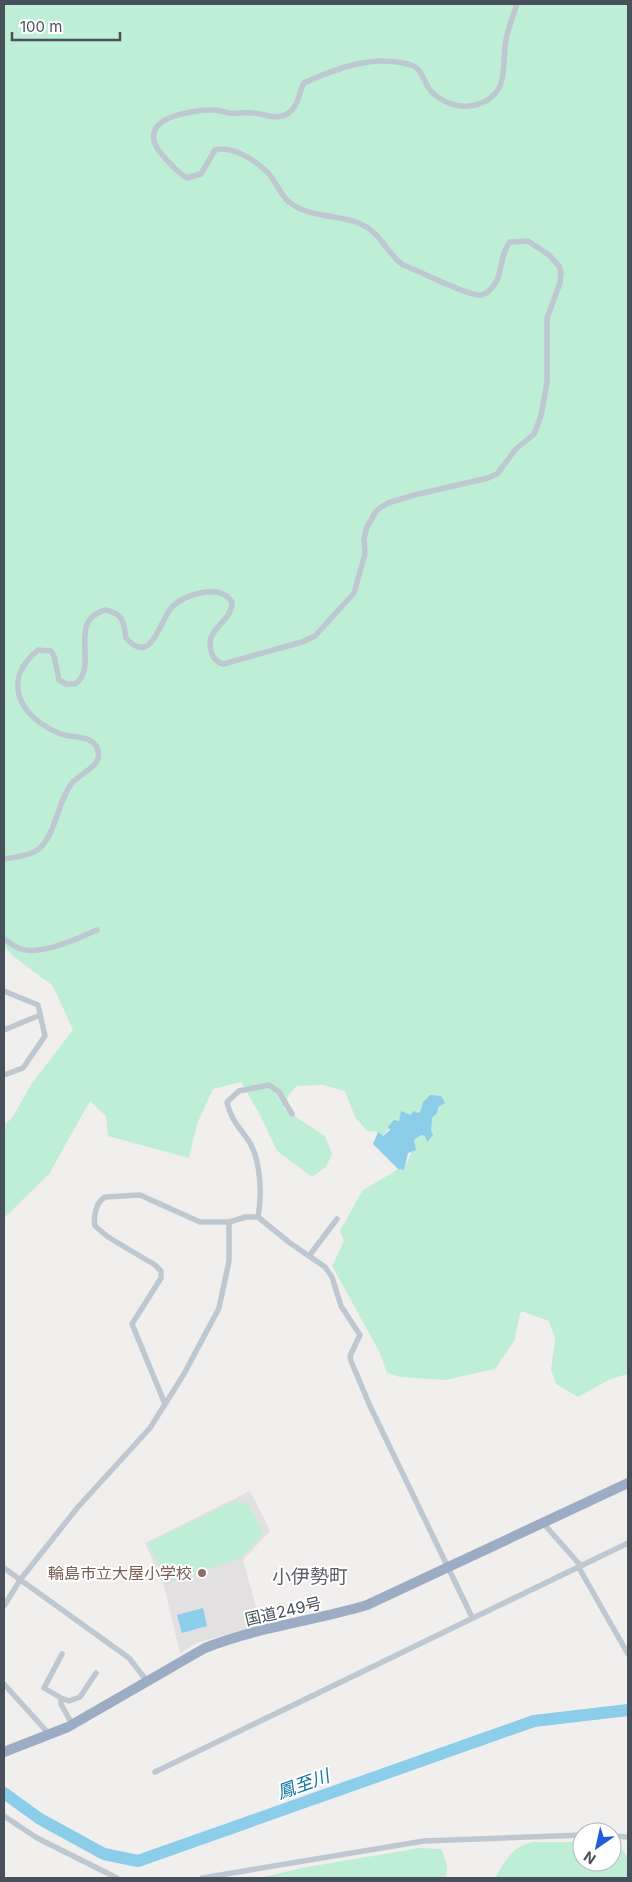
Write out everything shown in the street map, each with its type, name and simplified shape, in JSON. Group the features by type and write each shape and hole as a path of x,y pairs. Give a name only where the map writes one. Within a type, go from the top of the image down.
{"highway":[{"name":"国道249号","path":"4,1752 72,1724 184,1658 223,1641 367,1605 628,1483"}],"street":[{"path":"4,859 22,856 41,846 71,785 94,766 99,755 91,741 56,732 32,716 14,697 12,692 13,676 29,656 38,650 50,651 54,656 59,680 66,684 75,684 85,671 84,638 88,621 93,615 105,610 118,614 125,623 126,638 136,646 144,646 152,642 165,616 173,606 208,592 224,594 232,602 230,611 210,638 209,646 219,663 223,664 302,642 315,636 354,593 365,554 364,539 367,527 377,510 388,503 414,495 476,482 497,474 516,449 534,434 541,416 547,382 547,318 561,277 559,266 548,255 528,241 510,242 504,251 498,278 491,288 484,294 471,294 403,265 393,258 377,236 366,227 294,206 284,196 270,175 241,155 224,149 215,150 201,174 187,178 156,146 154,140 156,129 160,122 169,118 213,110 230,113 253,112 271,117 284,115 290,112 297,102 304,83 364,62 409,64 422,72 430,90 441,99 461,105 481,105 491,98 504,74 508,29 517,4"},
{"path":"4,939 21,950 32,951 70,942 97,930"},
{"path":"4,991 34,1002 40,1015 45,1036 23,1068 4,1075"},
{"path":"4,1030 40,1015"},
{"path":"258,1217 262,1200 253,1152 251,1145 232,1119 227,1102 239,1091 269,1085 279,1092 292,1114"},
{"path":"166,1404 132,1324 161,1278 161,1271 155,1265 99,1231 94,1222 96,1211 101,1200 105,1197 140,1195 200,1222 229,1222 246,1217 258,1217 325,1267 332,1277 341,1306 359,1331 360,1335 350,1360 370,1406 472,1617"},
{"path":"309,1256 337,1219"},
{"path":"4,1606 20,1580 78,1507 150,1428 166,1404 216,1318 229,1261 229,1222"},
{"path":"543,1523 580,1567 628,1654"},
{"path":"154,1772 628,1543"},
{"path":"4,1568 129,1658 147,1681"},
{"path":"62,1654 44,1688 61,1698 69,1701 80,1697 96,1673"},
{"path":"4,1684 50,1734"},
{"path":"61,1698 61,1704 72,1724"},
{"path":"4,1816 37,1838 117,1878"},
{"path":"202,1878 424,1841 572,1835"}],"shaded area":[{"name":"輪島市立大屋小学校","path":"250,1491 270,1531 243,1560 261,1625 199,1642 180,1653 164,1586 145,1543"}],"green space":[{"path":"4,4 628,4 628,1374 610,1379 578,1397 556,1384 551,1370 555,1338 549,1321 521,1311 514,1341 495,1369 445,1380 400,1377 387,1373 379,1351 332,1266 344,1241 340,1231 362,1191 398,1169 404,1170 414,1140 420,1135 425,1136 427,1141 432,1118 437,1113 424,1104 421,1110 411,1116 405,1113 382,1136 378,1132 367,1131 355,1117 345,1091 323,1085 297,1086 289,1094 284,1109 325,1136 332,1154 326,1167 312,1177 277,1151 260,1115 241,1082 213,1089 197,1124 189,1158 108,1136 106,1116 90,1101 49,1174 4,1218 4,1125 12,1118 32,1083 73,1030 53,986 13,956 4,946"},
{"path":"237,1500 239,1504 247,1502 264,1533 240,1559 167,1582 148,1543"},
{"path":"533,1842 572,1842 572,1872 622,1872 622,1849 628,1861 628,1878 495,1878 510,1855 526,1844"},
{"path":"420,1848 441,1849 447,1864 446,1878 258,1878 307,1867"}],"water":[{"path":"430,1095 441,1096 445,1103 438,1107 437,1113 432,1118 431,1131 433,1135 427,1142 425,1136 421,1135 414,1140 416,1150 408,1153 404,1170 398,1169 373,1144 378,1132 383,1136 390,1130 388,1127 394,1120 399,1121 401,1111 410,1115 414,1111 418,1113 423,1102"},
{"path":"203,1608 207,1626 182,1633 177,1615"}],"waterway":[{"name":"鳳至川","path":"4,1793 40,1819 104,1854 138,1861 534,1721 628,1710"}],"place":[{"name":"輪島市立大屋小学校","path":"202,1573"}],"district":[{"name":"小伊勢町","path":"310,1576"}]}
